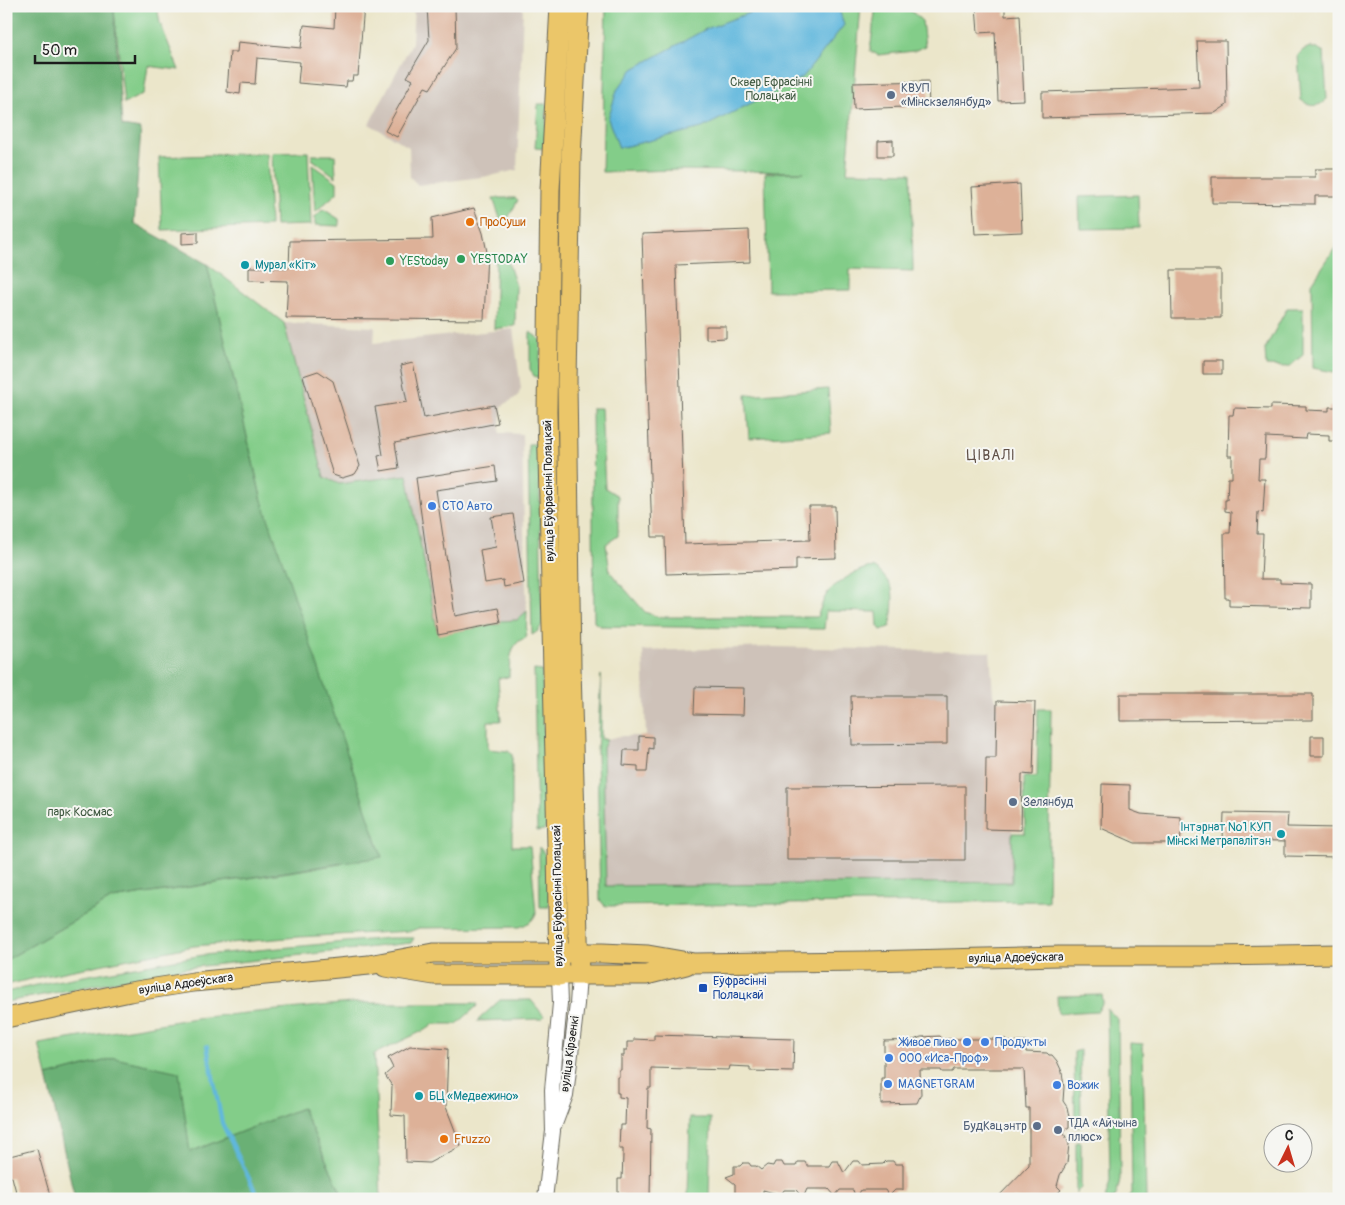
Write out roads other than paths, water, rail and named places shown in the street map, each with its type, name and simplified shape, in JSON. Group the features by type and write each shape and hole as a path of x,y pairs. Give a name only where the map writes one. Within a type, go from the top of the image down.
{"main road":[{"name":"вуліца Еўфрасінні Полацкай","path":"559,976 547,393 550,190 560,6"},
{"name":"вуліца Еўфрасінні Полацкай","path":"579,6 571,157 567,383 579,976"},
{"name":"вуліца Адоеўскага","path":"6,1018 130,992 193,982 369,965 433,953 648,955 694,963 1050,956 1339,954"},
{"name":"вуліца Адоеўскага","path":"369,965 434,975 579,976 646,975 694,963"}],"street":[{"name":"вуліца Кірэенкі","path":"545,1199 553,1131 552,1090 560,1003 559,976"},
{"name":"вуліца Кірэенкі","path":"553,1131 566,1095 579,976"}],"water":[{"path":"767,6 838,6 844,25 803,77 702,128 619,148 608,119 617,90 633,69 706,29"}],"waterway":[{"path":"207,1046 222,1123 259,1199"}],"place":[{"name":"КВУП «Мінскзелянбуд»","path":"891,95"},
{"name":"ПроСуши","path":"470,222"},
{"name":"YESTODAY","path":"461,259"},
{"name":"YEStoday","path":"390,261"},
{"name":"Мурал «Кіт»","path":"245,265"},
{"name":"СТО Авто","path":"432,506"},
{"name":"Зелянбуд","path":"1013,802"},
{"name":"Інтэрнат №1 КУП Мінскі Метрапалітэн","path":"1281,834"},
{"name":"Еўфрасінні Полацкай","path":"703,988"},
{"name":"Живое пиво","path":"967,1042"},
{"name":"Продукты","path":"985,1042"},
{"name":"ООО «Иса-Проф»","path":"889,1058"},
{"name":"MAGNETGRAM","path":"888,1084"},
{"name":"Вожик","path":"1057,1085"},
{"name":"БЦ «Медвежино»","path":"419,1096"},
{"name":"БудКацэнтр","path":"1037,1126"},
{"name":"ТДА «Айчына плюс»","path":"1058,1130"},
{"name":"Fruzzo","path":"444,1139"}],"district":[{"name":"ЦІВАЛІ","path":"991,455"}],"park label":[{"name":"Сквер Ефрасінні Полацкай","path":"771,89"},
{"name":"парк Космас","path":"80,812"}]}
